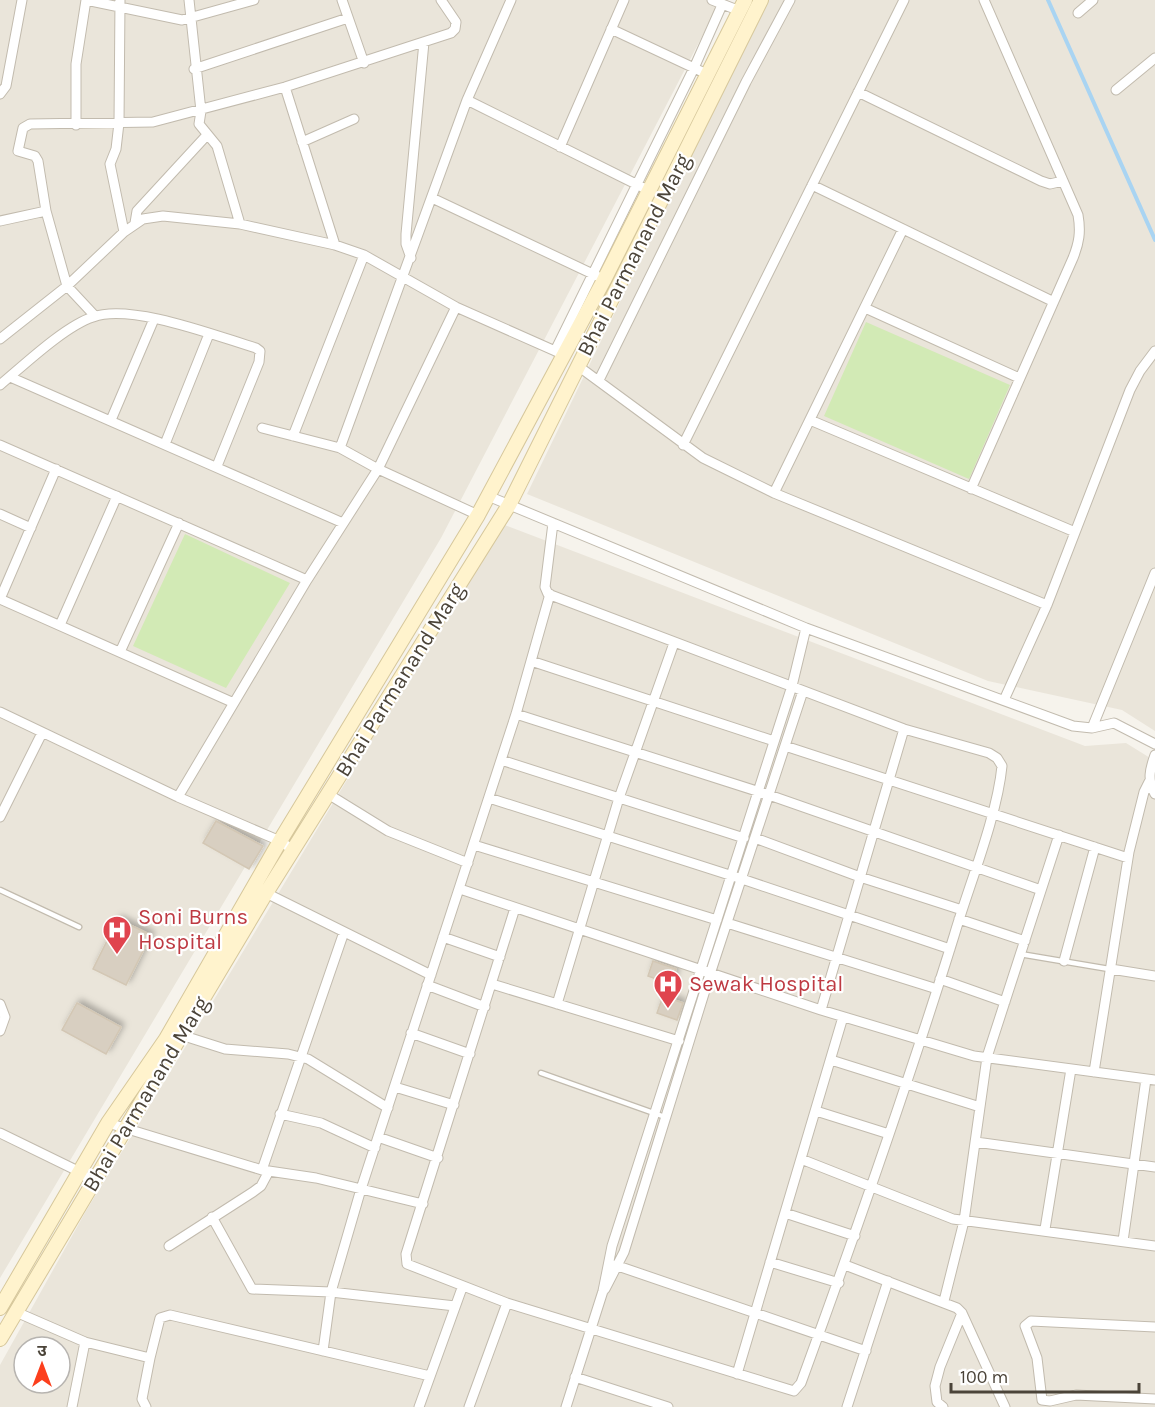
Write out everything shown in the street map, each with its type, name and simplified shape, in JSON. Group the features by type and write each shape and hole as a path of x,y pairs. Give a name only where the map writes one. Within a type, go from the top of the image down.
{"street":[{"path":"0,94 6,86 22,0"},
{"path":"76,125 75,64 86,0 120,3 173,19 190,19 254,0"},
{"path":"189,0 194,69 201,111 200,124 220,153 240,224"},
{"path":"342,0 364,63"},
{"path":"95,316 67,286 46,211 38,161 35,156 18,151 21,132 30,124 153,122 201,111 364,63 451,33 457,25 441,0"},
{"path":"340,448 467,100 511,0"},
{"path":"560,147 624,0"},
{"path":"712,0 722,5 742,6"},
{"name":"Bhai Parmanand Marg","path":"0,1339 266,893 509,505 761,0"},
{"path":"599,380 746,82 790,0"},
{"path":"683,445 904,0"},
{"path":"971,489 1079,242 1078,215 984,0"},
{"path":"1078,13 1093,0"},
{"path":"120,3 119,123 116,149 110,164 124,232"},
{"path":"432,198 599,278 636,184 694,68 722,5"},
{"name":"Bhai Parmanand Marg","path":"0,1308 108,1123 166,1039 280,841 478,515 559,353 599,278 650,191 742,6"},
{"path":"194,69 348,18"},
{"path":"611,29 709,75"},
{"path":"411,258 407,250 406,234 424,42"},
{"path":"1116,90 1155,58"},
{"path":"285,87 335,245"},
{"path":"858,92 1041,181 1050,184 1063,181"},
{"path":"467,100 650,191"},
{"path":"302,142 354,119"},
{"path":"135,223 137,211 207,135"},
{"path":"812,185 1052,301"},
{"path":"0,221 46,211"},
{"path":"0,338 67,286 135,223 142,219 162,216 240,224 335,245 364,255 456,307 559,353"},
{"path":"774,493 903,229"},
{"path":"293,436 364,255"},
{"path":"178,797 307,580 378,470 456,307"},
{"path":"865,308 1019,378"},
{"path":"0,385 78,323 95,316 114,313 154,319 256,348 261,356 217,466"},
{"path":"111,420 154,319"},
{"path":"165,444 209,334"},
{"path":"1004,699 1047,605 1130,390 1140,371 1155,351"},
{"path":"578,366 703,458 774,493 1047,605"},
{"path":"10,377 343,523"},
{"path":"810,420 1075,532"},
{"path":"262,428 340,448 378,470 478,515"},
{"path":"0,445 307,580"},
{"path":"56,470 0,599 234,703"},
{"path":"60,625 117,496"},
{"path":"488,496 806,628 1073,726 1092,728 1114,723 1155,744"},
{"path":"0,514 31,528"},
{"path":"515,908 406,1254 407,1264 462,1288 507,1303 794,1391 801,1383 839,1283 921,1040 992,813 1002,766 997,758 904,729 550,594 544,587 553,523"},
{"path":"120,652 179,524"},
{"path":"1092,728 1155,573"},
{"path":"324,1351 331,1292 361,1189 516,714 550,594"},
{"path":"722,922 731,875 792,686 806,628"},
{"path":"557,1004 620,798 674,643"},
{"path":"531,661 774,741"},
{"path":"566,1407 603,1291 607,1263 655,1113 675,1070 722,922 742,879 803,691"},
{"path":"0,712 178,797 280,841 293,850"},
{"path":"516,714 769,795 1041,890"},
{"path":"821,1010 904,729"},
{"path":"0,817 42,733"},
{"path":"785,746 1128,858"},
{"path":"1094,1072 1128,858 1140,804 1149,782 1149,772 1155,755"},
{"path":"501,760 744,838"},
{"path":"1149,782 1155,794"},
{"path":"328,794 388,831 468,863"},
{"path":"489,798 731,875 950,949"},
{"path":"944,1301 964,1221 987,1058 1059,835"},
{"path":"755,838 1025,941"},
{"path":"474,845 937,990"},
{"path":"1064,961 1095,847"},
{"path":"460,889 821,1010 921,1040 987,1058 1151,1079 1123,1241"},
{"path":"266,893 431,975"},
{"path":"169,1246 261,1186 280,1114 344,932"},
{"path":"443,937 500,957"},
{"path":"1111,969 1155,976"},
{"path":"603,1291 618,1266 665,1117 679,1041 706,970"},
{"path":"940,979 1005,1002"},
{"path":"492,984 679,1041"},
{"path":"427,985 485,1007"},
{"path":"0,1004 5,1017 0,1031"},
{"path":"737,1374 843,1017"},
{"path":"411,1033 470,1054"},
{"path":"181,1035 225,1049 299,1056 317,1063 388,1108"},
{"path":"831,1060 980,1107"},
{"path":"1045,1229 1071,1069"},
{"path":"395,1087 454,1105"},
{"path":"816,1111 889,1134"},
{"path":"280,1114 321,1123 375,1148"},
{"path":"108,1123 125,1131 266,1171 361,1189 423,1204"},
{"path":"0,1133 80,1172 93,1183"},
{"path":"378,1137 438,1158"},
{"path":"976,1142 1155,1167"},
{"path":"801,1159 964,1221 1045,1229 1155,1246"},
{"path":"785,1213 855,1236"},
{"path":"212,1218 252,1289 331,1292 455,1306"},
{"path":"770,1262 839,1283"},
{"path":"607,1263 866,1351"},
{"path":"845,1266 944,1301 962,1313 1005,1407"},
{"path":"847,1407 888,1281"},
{"path":"419,1407 462,1288"},
{"path":"469,1407 507,1303"},
{"path":"16,1312 85,1342 150,1358"},
{"path":"943,1407 937,1402 935,1386 962,1313"},
{"path":"146,1407 142,1399 160,1318 163,1315 430,1376"},
{"path":"1155,1327 1031,1321 1025,1326 1037,1358 1042,1400 1050,1401 1076,1395 1155,1399"},
{"path":"72,1407 85,1342"},
{"path":"575,1377 668,1407"}],"lane":[{"path":"0,890 79,927"},
{"path":"1020,954 1111,969"},
{"path":"542,1072 665,1117"}],"shaded area":[{"path":"0,0 721,0 441,538 0,1278"},
{"path":"766,0 1155,0 1155,731 1122,710 988,681 527,494"},
{"path":"502,524 1085,746 1126,743 1155,761 1155,1407 0,1407 0,1365 12,1344 12,1395 72,1395 72,1335 17,1335 86,1211"}],"green space":[{"path":"866,322 1010,385 969,479 824,416"},
{"path":"185,534 290,583 226,688 133,646"}],"building":[{"path":"216,821 263,846 249,869 203,843"},
{"path":"118,919 151,935 126,985 93,969"},
{"path":"653,961 676,969 671,984 648,976"},
{"path":"663,996 683,1003 677,1020 657,1013"},
{"path":"77,1003 121,1027 106,1054 62,1030"}],"waterway":[{"path":"1048,0 1155,240"}],"place":[{"name":"Soni Burns Hospital","path":"117,956"},
{"name":"Sewak Hospital","path":"668,1010"}]}
